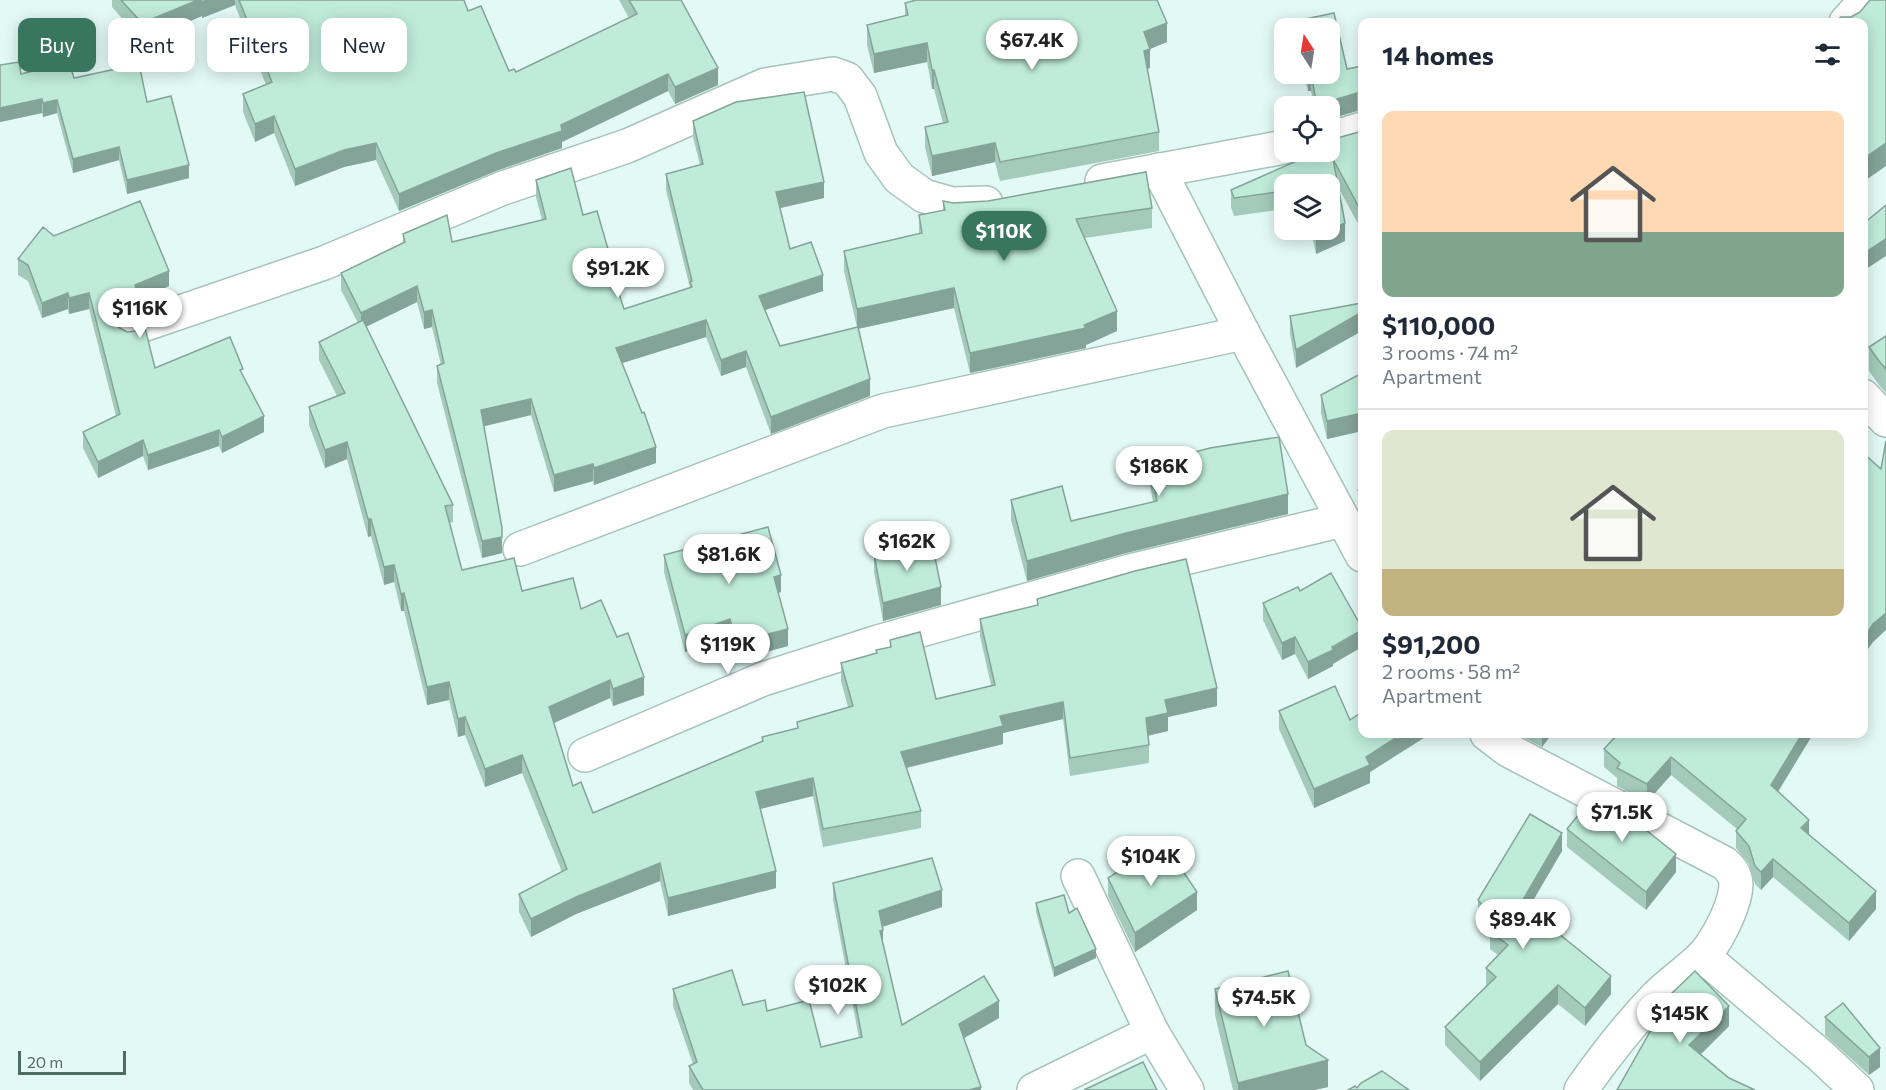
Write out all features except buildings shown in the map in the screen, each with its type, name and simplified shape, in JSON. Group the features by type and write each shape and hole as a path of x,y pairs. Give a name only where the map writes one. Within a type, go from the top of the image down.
{"street":[{"path":"1850,18 1866,0"},
{"path":"131,329 324,263 503,188 627,146 765,85 833,74 847,80 860,96 881,153 899,178 924,196 952,204 985,203 1020,196"},
{"path":"1340,136 1358,130"},
{"path":"1078,185 1274,149"},
{"path":"1159,170 1358,548"},
{"path":"520,549 883,411 1243,333"},
{"path":"1868,401 1886,420"},
{"path":"585,755 764,679 878,642 1130,571 1343,520"},
{"path":"1492,738 1508,750 1724,863 1736,878 1730,911 1703,956 1657,996 1608,1051 1581,1090"},
{"path":"1078,876 1152,1032 1187,1090"},
{"path":"1703,956 1821,1056 1857,1090"},
{"path":"1034,1090 1152,1032"}]}
